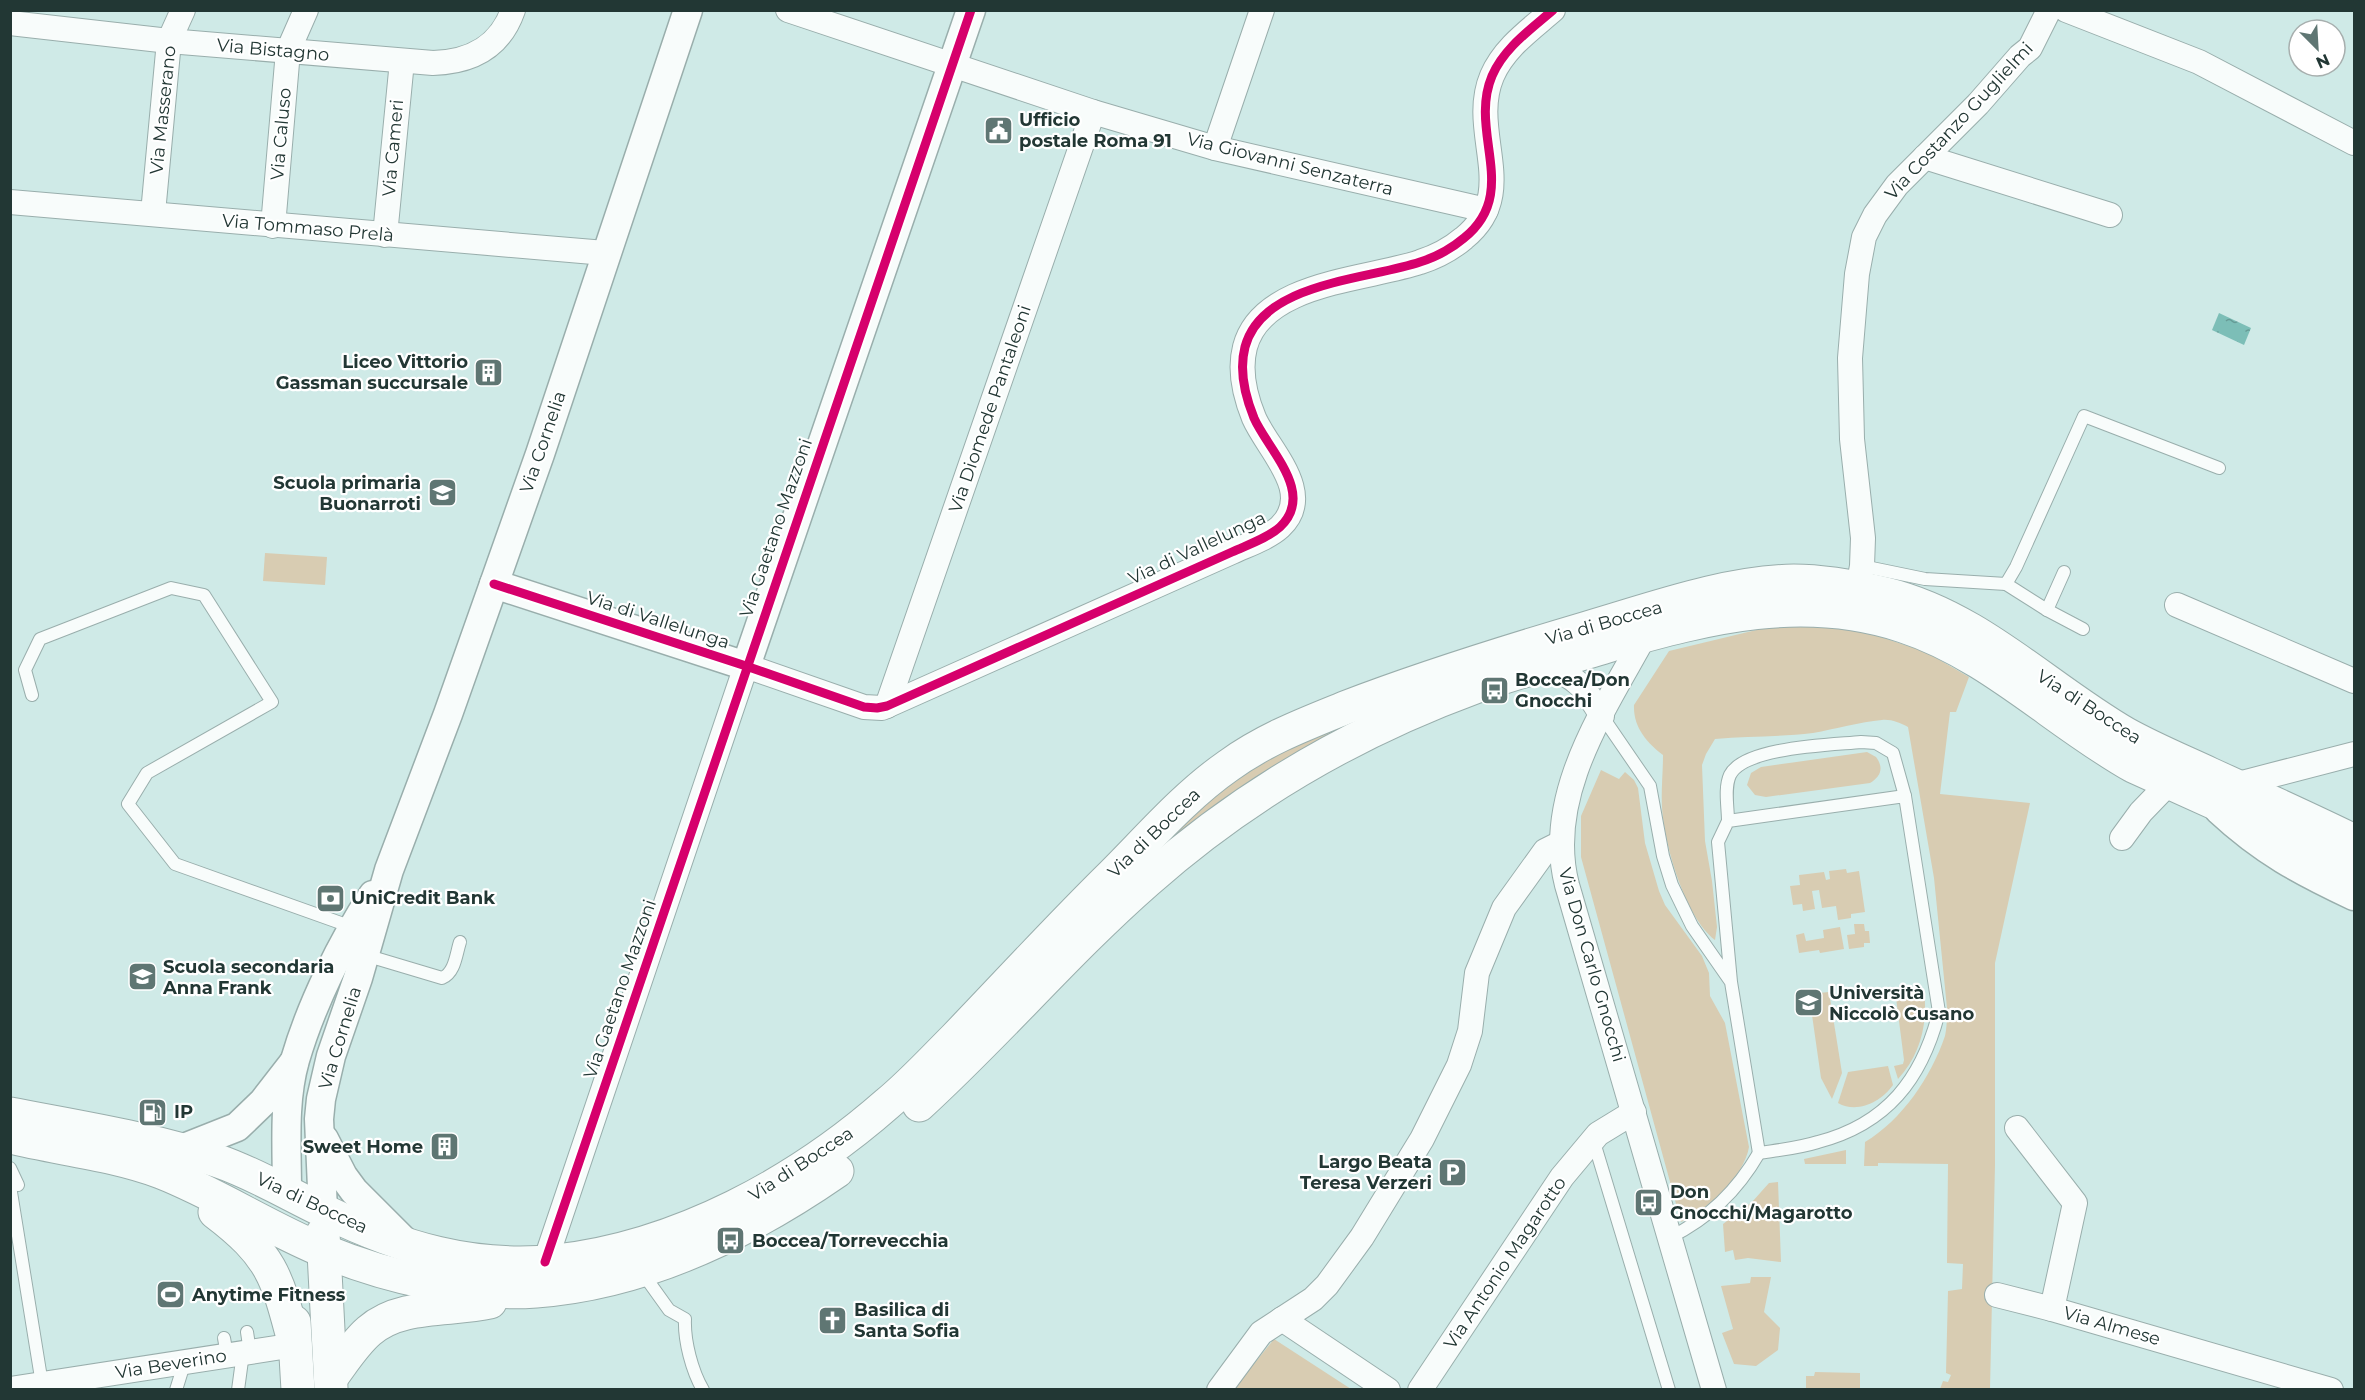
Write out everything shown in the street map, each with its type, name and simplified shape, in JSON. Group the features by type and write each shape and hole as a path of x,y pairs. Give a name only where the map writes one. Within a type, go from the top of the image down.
{"main road":[{"name":"Via di Boccea","path":"10,1137 119,1161 170,1161 227,1165 322,1211 410,1246 447,1257 540,1277 593,1282 641,1270 705,1245 756,1220 810,1189 863,1152 938,1088 1133,893 1209,831 1293,773 1382,726 1475,687 1547,664 1714,593 1773,583 1860,577 1974,630 2129,736 2222,794 2355,866"},
{"name":"Via di Boccea","path":"10,1114 170,1161 243,1211 324,1251 434,1283 484,1290 540,1277 578,1258 622,1249 697,1224 773,1185 849,1135 919,1074 1184,802 1215,775 1257,746 1305,724 1444,672 1643,624 1710,620 1791,609 1842,612 1892,622 1953,646 2102,748 2169,783 2222,794 2308,819 2355,841"},
{"path":"170,1161 259,1251 277,1280 295,1345"},
{"path":"286,1192 298,1389"},
{"path":"322,1211 331,1384"},
{"path":"331,1384 368,1332 385,1319 426,1310 468,1307 540,1277"}],"street":[{"name":"Via Masserano","path":"153,213 169,41 183,10"},
{"name":"Via Caluso","path":"273,226 288,51 306,10"},
{"name":"Via Bistagno","path":"10,23 59,19 169,41 444,63 474,56 495,41 513,10"},
{"name":"Via Cornelia","path":"322,1211 321,1099 327,1071 365,955 389,870 544,443 605,253 688,10"},
{"name":"Via Giovanni Senzaterra","path":"788,10 1093,112 1215,148 1486,210"},
{"name":"Via Gaetano Mazzoni","path":"540,1277 746,666 972,10"},
{"path":"1215,148 1262,10"},
{"name":"Via di Vallelunga","path":"494,584 864,707 877,708 887,706 1232,552 1280,527 1290,514 1293,493 1286,471 1257,423 1247,397 1242,365 1244,349 1253,328 1274,307 1301,294 1418,263 1437,256 1465,237 1486,210 1492,197 1493,185 1485,116 1492,75 1507,52 1526,32 1553,10"},
{"name":"Via Costanzo Guglielmi","path":"1860,577 1863,538 1852,439 1850,358 1859,261 1864,237 1875,215 1897,185 1989,93 2020,56 2030,48 2049,10"},
{"path":"2066,10 2205,65 2355,143"},
{"name":"Via Cameri","path":"385,235 402,61"},
{"name":"Via Diomede Pantaleoni","path":"887,706 1093,112"},
{"path":"1925,157 2110,215"},
{"name":"Via Tommaso Prelà","path":"10,202 605,253"},
{"path":"2177,605 2355,681"},
{"name":"Via Don Carlo Gnocchi","path":"1643,624 1571,784 1562,821 1561,843 1567,885 1714,1389"},
{"path":"1547,664 1583,685 1602,716"},
{"path":"2355,753 2222,794 2251,840 2287,863 2355,896"},
{"path":"2122,838 2141,812 2169,783"},
{"path":"2308,819 2355,829"},
{"path":"1219,1389 1262,1333 1313,1299 1337,1273 1422,1139 1464,1055 1470,1031 1478,973 1504,908 1524,877 1545,851 1561,843"},
{"name":"Via Cornelia","path":"286,1192 286,1131 295,1060 322,990 352,927 389,870"},
{"path":"170,1161 237,1127 263,1101 295,1060"},
{"path":"1593,1139 1604,1129 1634,1112"},
{"name":"Via Almese","path":"2017,1128 2075,1203 2052,1309 2331,1389"},
{"path":"320,1130 338,1167 354,1191 410,1246"},
{"name":"Via Antonio Magarotto","path":"1420,1389 1562,1177 1593,1139"},
{"path":"1997,1295 2052,1309"},
{"path":"1282,1319 1388,1389"},
{"name":"Via Beverino","path":"10,1389 185,1361 238,1346 295,1345"}],"lane":[{"path":"2006,584 2016,567 2084,416 2219,468"},
{"path":"2047,610 2064,572"},
{"path":"1860,577 2006,584 2083,629"},
{"path":"32,695 25,670 40,639 171,588 204,595 272,702 147,772 128,804 175,864 352,927"},
{"path":"1602,716 1650,786 1663,856 1672,885 1692,926 1731,982"},
{"path":"1669,1238 1695,1224 1717,1207 1740,1183 1760,1153 1731,982 1718,842 1728,821 1727,790 1730,776 1739,763 1754,756 1861,742 1876,743 1893,753 1905,796 1939,1012 1933,1037 1902,1091 1872,1120 1819,1142 1760,1153"},
{"path":"1728,821 1905,796"},
{"path":"365,955 442,978 452,971 460,942"},
{"path":"1593,1139 1669,1389"},
{"path":"10,1168 42,1384"},
{"path":"641,1270 669,1310 685,1320 694,1368 703,1389"},
{"path":"238,1346 238,1389"},
{"path":"176,1389 185,1361"}],"shaded area":[{"path":"265,553 327,557 325,585 263,581"},
{"path":"1842,624 1926,652 1969,677 1956,712 1950,712 1940,794 2030,803 1995,963 1995,1165 1990,1389 1940,1389 1943,1381 1948,1382 1951,1375 1946,1373 1948,1291 1962,1289 1963,1264 1947,1263 1948,1164 1878,1163 1878,1166 1864,1166 1865,1142 1891,1122 1914,1096 1932,1067 1947,1026 1934,878 1908,727 1882,720 1813,733 1715,739 1702,765 1705,841 1717,927 1715,940 1694,915 1678,879 1664,822 1663,755 1642,734 1634,713 1634,705 1669,651 1777,625"},
{"path":"1374,710 1088,918 1201,801 1253,765"},
{"path":"1867,752 1876,757 1881,768 1877,778 1870,783 1766,797 1755,795 1747,785 1751,773 1761,767"},
{"path":"1601,770 1619,779 1625,772 1634,780 1638,788 1645,843 1659,891 1665,905 1702,956 1709,973 1710,996 1725,1023 1749,1147 1740,1170 1723,1191 1713,1201 1681,1222 1581,857 1581,816"},
{"path":"1846,869 1847,873 1859,871 1865,912 1851,914 1851,918 1838,920 1836,906 1822,908 1819,890 1812,891 1815,909 1803,911 1802,904 1793,905 1790,886 1800,885 1799,875 1824,872 1826,880 1830,879 1829,871"},
{"path":"1854,924 1864,924 1865,931 1869,931 1870,943 1864,943 1864,947 1849,949 1847,935 1855,934"},
{"path":"1840,927 1844,949 1820,953 1819,950 1799,953 1796,935 1804,933 1806,941 1824,938 1823,930"},
{"path":"1895,990 1924,990 1925,1002 1921,1038 1912,1059 1898,1079 1894,1066 1903,1064 1904,1060"},
{"path":"1829,992 1842,1073 1832,1099 1821,1078 1809,994"},
{"path":"1888,1066 1893,1085 1882,1097 1861,1107 1838,1103 1848,1072"},
{"path":"1846,1150 1846,1164 1805,1164 1804,1159"},
{"path":"1778,1182 1781,1262 1748,1258 1735,1260 1733,1250 1725,1252 1723,1224 1752,1202 1769,1183"},
{"path":"1751,1277 1771,1277 1764,1312 1780,1328 1778,1350 1756,1366 1734,1364 1722,1333 1733,1329 1721,1286 1750,1283"},
{"path":"1274,1339 1351,1389 1233,1390"},
{"path":"1815,1372 1860,1373 1860,1389 1806,1389 1806,1376 1814,1376"}],"water":[{"path":"2219,313 2251,328 2244,345 2212,330"}],"cycle path":[{"path":"545,1262 971,10"},
{"path":"494,584 864,707 877,708 887,706 1263,538 1280,527 1290,514 1293,500 1286,472 1254,418 1246,392 1243,356 1255,325 1272,309 1294,296 1319,287 1426,260 1449,249 1464,238 1481,220 1489,201 1492,182 1486,97 1492,76 1511,48 1553,10"}],"place":[{"name":"Ufficio postale Roma 91","path":"998,130"},
{"name":"Liceo Vittorio Gassman succursale","path":"489,372"},
{"name":"Scuola primaria Buonarroti","path":"442,493"},
{"name":"Boccea/Don Gnocchi","path":"1494,690"},
{"name":"UniCredit Bank","path":"330,898"},
{"name":"Scuola secondaria Anna Frank","path":"142,977"},
{"name":"Università Niccolò Cusano","path":"1808,1003"},
{"name":"IP","path":"153,1112"},
{"name":"Sweet Home","path":"444,1147"},
{"name":"Largo Beata Teresa Verzeri","path":"1453,1172"},
{"name":"Don Gnocchi/Magarotto","path":"1649,1202"},
{"name":"Boccea/Torrevecchia","path":"731,1241"},
{"name":"Anytime Fitness","path":"171,1295"},
{"name":"Basilica di Santa Sofia","path":"833,1320"}]}
